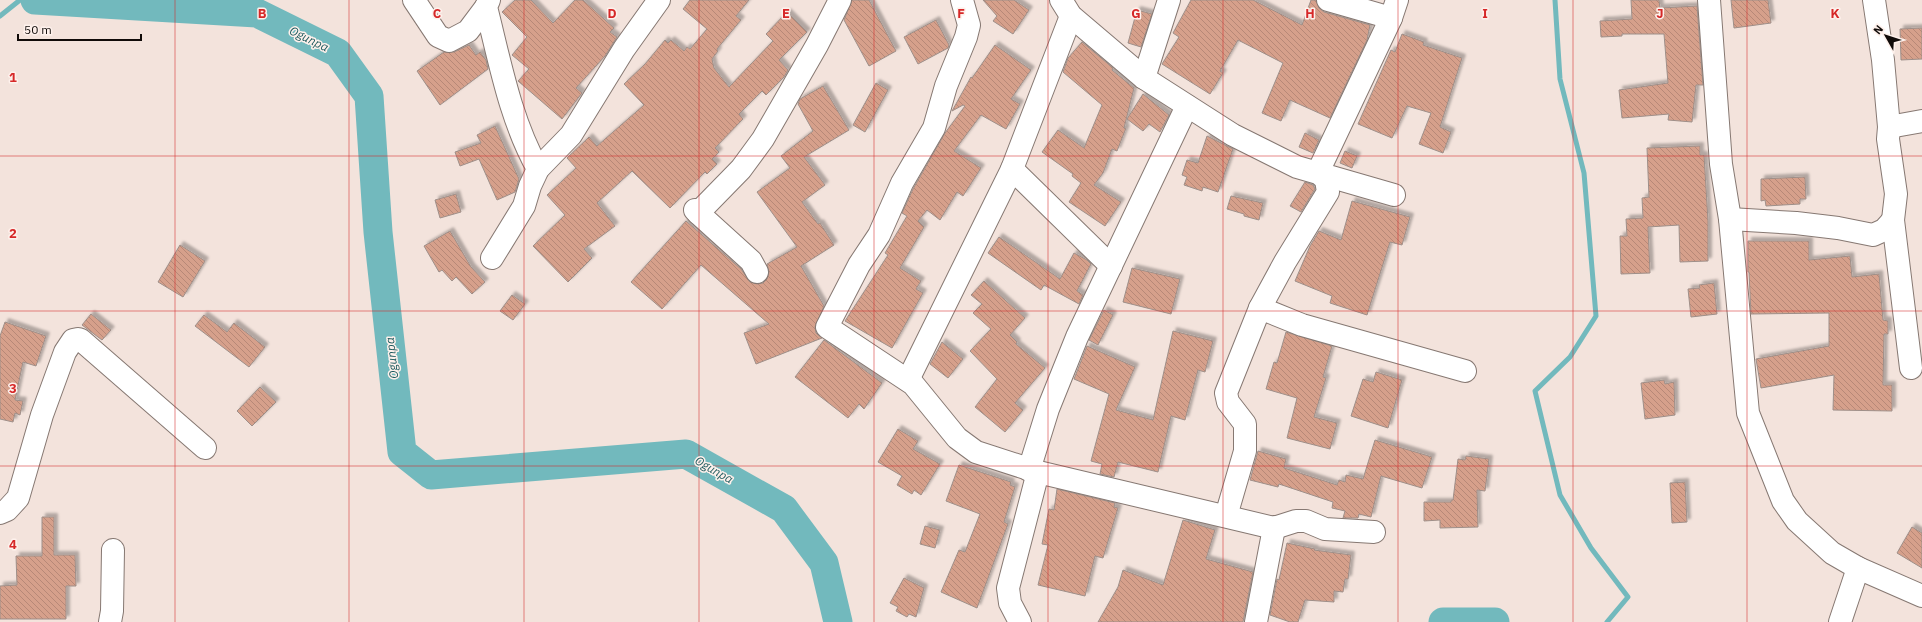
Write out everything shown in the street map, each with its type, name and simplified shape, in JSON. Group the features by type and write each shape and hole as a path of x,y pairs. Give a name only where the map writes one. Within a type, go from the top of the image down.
{"street":[{"path":"414,0 438,36 449,41 468,31 488,3"},
{"path":"492,258 524,206 530,186 538,169 571,135 624,49 659,0"},
{"path":"757,272 751,261 696,211 741,169 763,139 817,45 840,0"},
{"path":"962,0 969,25 946,86 934,128 902,183 879,235 859,265 827,327 913,384 957,438 976,452 1033,471 1274,528 1296,521 1306,521 1325,529 1374,532"},
{"path":"1144,78 1169,0"},
{"path":"1318,172 1394,9 1328,0"},
{"path":"1709,0 1721,164 1730,219 1748,413 1784,501 1797,521 1832,552 1858,568 1922,596"},
{"path":"1874,0 1889,127 1888,139 1896,194 1894,220 1911,368"},
{"path":"488,3 511,106 527,150 538,169"},
{"path":"908,380 1012,170 1066,8 1144,78 1233,135 1297,167 1318,172 1394,196"},
{"path":"1020,622 1010,603 1008,588 1048,408 1077,337 1187,106"},
{"path":"1889,127 1922,121"},
{"path":"1012,170 1111,266"},
{"path":"1226,516 1244,451 1246,424 1228,402 1226,393 1260,308 1285,262 1328,192 1326,180 1318,172"},
{"path":"1730,219 1803,224 1838,228 1873,235 1884,230 1894,220"},
{"path":"1260,308 1302,325 1465,371"},
{"path":"0,513 14,504 21,490 42,415 65,352 70,343 78,338 205,448"},
{"path":"1256,622 1274,528"},
{"path":"110,622 112,611 113,550"},
{"path":"1840,622 1858,568"}],"building":[{"path":"515,0 531,0 553,23 575,0 583,0 614,28 610,32 617,37 605,56 576,88 582,93 562,119 518,81 529,69 512,55 527,37 502,12"},
{"path":"690,0 749,0 736,16 741,20 717,49 718,51 712,59 714,68 729,87 773,41 766,34 787,12 807,32 779,60 788,70 784,77 766,95 762,91 739,114 743,119 715,148 719,152 712,159 717,164 707,174 705,172 670,208 632,171 597,203 615,226 584,249 592,258 568,282 533,246 565,215 547,195 576,168 567,158 589,137 597,146 644,105 624,84 645,64 665,40 668,43 671,40 684,51 687,47 690,49 707,29 683,9"},
{"path":"852,0 869,0 896,51 869,66 844,20"},
{"path":"983,0 1014,0 1029,10 1013,34 993,21 997,16"},
{"path":"1191,0 1253,0 1302,25 1311,0 1316,0 1319,8 1324,12 1370,25 1367,40 1330,118 1290,100 1281,121 1262,113 1283,63 1238,40 1220,71 1223,73 1210,94 1162,64 1179,37 1173,33"},
{"path":"1631,0 1659,0 1660,8 1697,6 1703,85 1696,85 1692,122 1668,120 1669,114 1622,118 1619,90 1668,83 1664,34 1622,34 1622,36 1601,37 1600,21 1632,19"},
{"path":"1731,0 1768,0 1771,23 1734,28"},
{"path":"1137,10 1152,14 1141,47 1128,43"},
{"path":"936,20 949,45 948,48 918,64 904,37"},
{"path":"1922,28 1922,59 1901,60 1900,29"},
{"path":"1402,34 1424,42 1423,45 1462,58 1440,127 1451,132 1443,153 1419,144 1431,113 1407,106 1392,138 1358,124 1391,50 1395,52"},
{"path":"1082,42 1134,88 1124,128 1126,128 1117,151 1112,149 1103,173 1094,185 1121,202 1105,226 1069,202 1081,183 1072,176 1073,174 1042,152 1058,130 1084,148 1102,105 1063,72 1068,58"},
{"path":"469,45 476,55 480,52 486,60 488,69 440,105 417,71 444,52 454,52"},
{"path":"995,45 1031,70 1011,99 1020,104 1006,129 981,115 954,151 981,168 963,196 957,192 940,220 927,210 918,221 924,227 900,268 921,281 916,289 923,293 892,348 845,321 888,255 885,253 907,216 902,213 913,189 945,133 965,106 963,105 952,111 971,77 972,78"},
{"path":"876,83 888,90 865,132 853,125"},
{"path":"823,86 849,130 804,157 825,185 802,202 818,224 820,223 834,245 801,266 824,306 815,327 816,333 822,338 756,364 744,333 769,324 701,265 662,309 631,282 686,221 741,269 750,282 757,284 763,283 767,279 769,272 767,264 797,247 757,192 790,168 781,156 813,131 798,104 800,99"},
{"path":"1143,94 1169,115 1160,132 1149,124 1143,131 1127,119"},
{"path":"495,126 519,179 515,192 497,200 479,159 460,166 455,152 481,143 477,135"},
{"path":"1305,133 1319,140 1313,153 1299,147"},
{"path":"1207,136 1233,149 1218,192 1203,187 1202,191 1184,185 1187,177 1182,175 1187,160 1198,163"},
{"path":"1700,146 1700,155 1704,155 1708,221 1708,261 1680,262 1679,225 1648,227 1650,273 1621,274 1620,236 1627,236 1626,219 1643,218 1642,198 1649,197 1647,148"},
{"path":"1345,151 1357,156 1352,168 1340,163"},
{"path":"1805,177 1806,199 1800,199 1800,204 1766,206 1765,200 1761,201 1761,179"},
{"path":"1305,182 1313,185 1315,189 1301,212 1290,206"},
{"path":"456,194 461,212 440,218 435,200"},
{"path":"1231,196 1263,203 1259,220 1227,209"},
{"path":"1352,201 1410,217 1402,245 1390,242 1367,315 1330,303 1332,296 1295,281 1310,246 1319,231 1341,240"},
{"path":"450,231 471,267 485,282 472,294 456,277 452,281 442,270 439,272 424,246"},
{"path":"999,237 1060,279 1074,253 1087,260 1091,264 1077,291 1083,295 1079,304 1044,285 1041,290 988,253"},
{"path":"1748,241 1809,241 1809,260 1850,256 1852,277 1879,274 1883,320 1888,321 1888,334 1884,334 1883,385 1892,385 1892,411 1833,410 1834,375 1761,388 1756,359 1829,346 1829,313 1751,314 1748,272"},
{"path":"180,245 205,261 183,297 158,282"},
{"path":"1132,268 1180,279 1171,314 1123,302"},
{"path":"984,281 1025,318 1010,335 1017,342 1016,344 1045,368 1015,403 1023,410 1005,432 975,407 997,379 970,351 991,329 973,313 982,304 971,295"},
{"path":"1714,283 1717,314 1691,317 1688,289 1700,288 1699,285"},
{"path":"512,295 525,304 513,320 500,311"},
{"path":"1104,310 1113,315 1098,345 1089,340"},
{"path":"91,314 111,330 102,340 82,325"},
{"path":"204,315 227,332 234,323 265,347 249,367 195,326"},
{"path":"5,322 46,336 36,366 23,362 15,400 23,401 20,415 15,413 13,422 0,419 0,336"},
{"path":"1173,331 1213,341 1205,372 1198,370 1185,420 1171,416 1158,472 1118,462 1114,477 1100,474 1102,464 1091,461 1109,394 1074,379 1087,346 1135,367 1116,410 1153,420"},
{"path":"1286,332 1332,346 1323,377 1326,378 1314,417 1337,423 1330,449 1287,438 1297,398 1266,389 1274,362 1277,363"},
{"path":"824,340 882,383 864,409 859,404 848,418 795,377"},
{"path":"942,342 963,359 948,378 930,364"},
{"path":"1376,372 1402,380 1388,428 1351,416 1363,379 1373,382"},
{"path":"1664,380 1665,384 1674,382 1675,415 1645,419 1641,383"},
{"path":"260,387 276,402 252,426 237,411"},
{"path":"898,429 918,441 913,449 940,464 921,495 914,490 912,494 897,485 902,476 878,462"},
{"path":"1375,440 1432,457 1422,488 1381,476 1371,517 1359,514 1358,518 1343,518 1345,511 1332,508 1333,502 1279,484 1278,487 1250,480 1258,451 1286,459 1284,468 1337,485 1339,480 1345,482 1346,475 1363,479"},
{"path":"1466,456 1489,459 1485,491 1477,490 1478,527 1440,528 1440,520 1424,521 1424,502 1451,502 1451,500 1453,500 1458,459 1465,460"},
{"path":"959,465 1011,482 1010,485 1015,487 1004,522 1008,524 977,608 941,592 959,550 965,552 980,514 946,501"},
{"path":"1685,482 1687,522 1672,523 1670,483"},
{"path":"1057,489 1115,503 1114,507 1118,508 1103,558 1095,556 1085,596 1038,585 1048,545 1042,544 1049,509 1054,510"},
{"path":"42,517 54,517 54,555 75,555 76,586 66,586 66,619 0,619 0,586 17,585 16,556 42,556"},
{"path":"1183,520 1215,530 1206,559 1253,572 1243,622 1098,622 1118,587 1123,570 1163,585"},
{"path":"925,526 940,530 935,548 920,544"},
{"path":"1912,527 1922,533 1922,568 1897,553"},
{"path":"1287,543 1315,549 1314,550 1351,555 1348,579 1345,579 1343,592 1334,591 1334,602 1305,600 1298,622 1290,622 1270,615 1277,579 1279,580"},
{"path":"904,578 924,588 916,617 909,614 907,617 896,611 898,607 890,603"}],"waterway":[{"path":"0,16 20,0"},
{"name":"Ogunpa","path":"35,0 257,13 338,53 369,96 378,232 402,452 431,475 686,454 784,509 824,563 838,622"},
{"path":"1555,0 1560,79 1584,173 1596,316 1570,357 1535,391 1560,495 1591,548 1628,597 1607,622"},
{"name":"Ogunpa","path":"1443,622 1495,622"}]}
